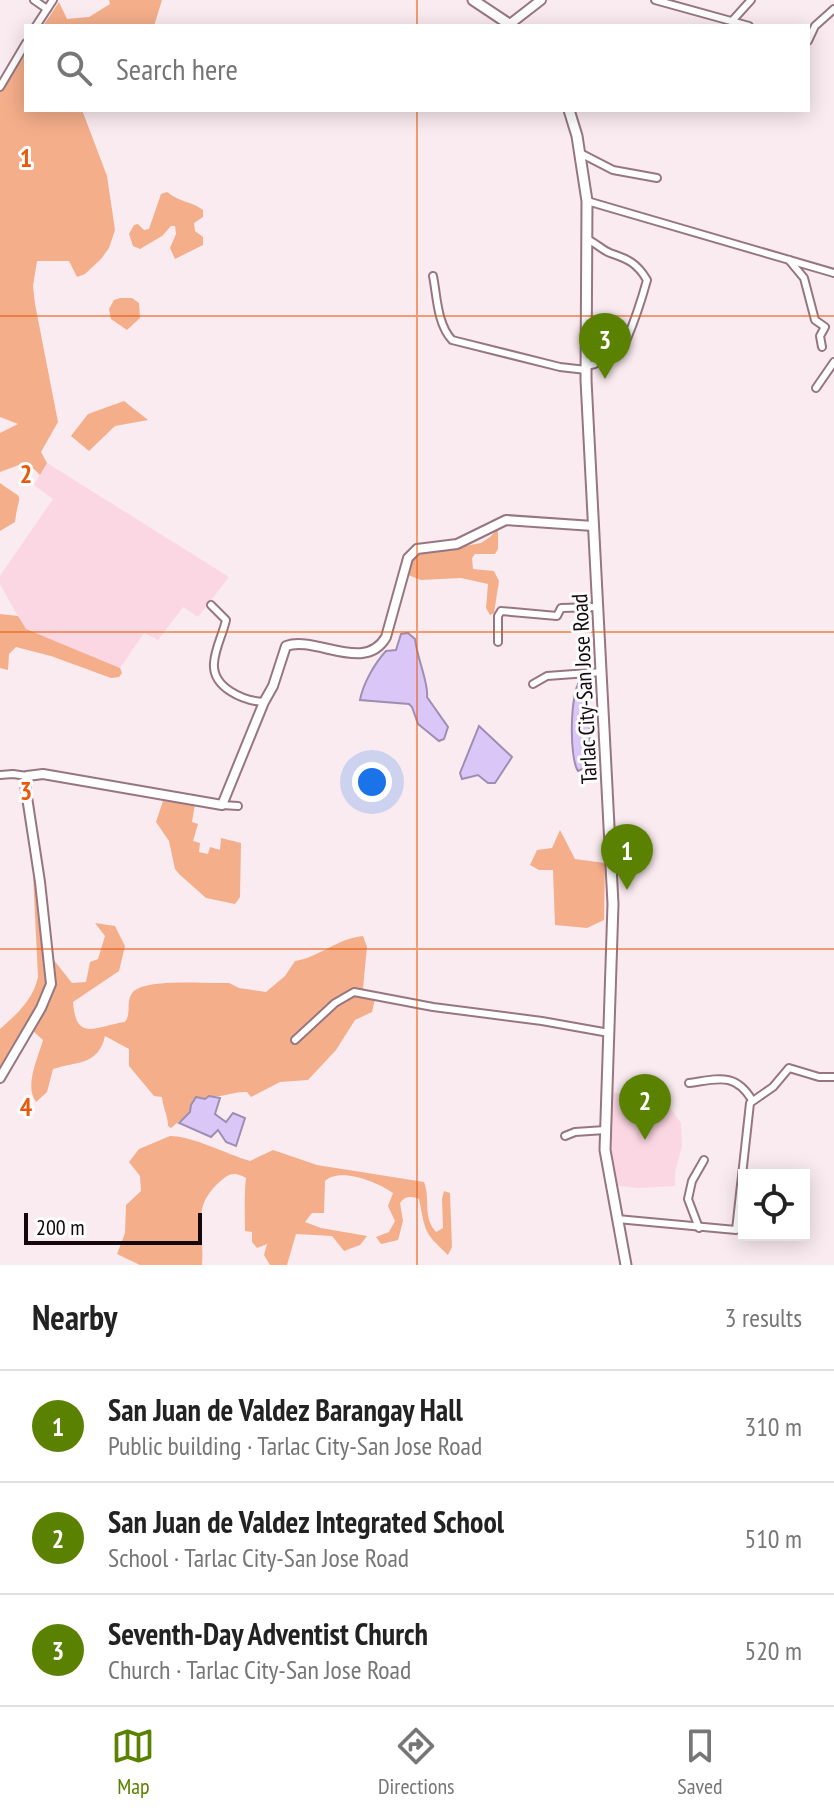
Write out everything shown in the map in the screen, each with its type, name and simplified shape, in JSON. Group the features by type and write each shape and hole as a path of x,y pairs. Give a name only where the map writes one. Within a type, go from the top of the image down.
{"main road":[{"path":"473,0 509,24"},
{"name":"Tarlac City-San Jose Road","path":"570,112 587,201 586,368 613,904 605,1161 626,1265"}],"street":[{"path":"34,0 47,9"},
{"path":"37,24 53,0"},
{"path":"512,24 541,0"},
{"path":"655,0 742,24"},
{"path":"732,21 751,0"},
{"path":"810,37 815,26 834,9"},
{"path":"0,85 24,46"},
{"path":"580,153 613,170 657,178"},
{"path":"587,201 834,273"},
{"path":"433,276 442,321 446,334 452,340 560,367 586,368 626,341 633,321 638,317 647,280 639,266 626,257 607,253 600,245 587,239"},
{"path":"789,260 804,278 815,320 825,327 820,336 822,347"},
{"path":"816,388 834,362"},
{"path":"222,805 275,681 283,650 288,645 301,644 343,653 368,651 382,644 397,603 408,558 414,550 457,544 506,520 593,526"},
{"path":"211,605 224,615 226,621 214,662 216,674 239,697 264,702"},
{"path":"498,642 498,616 501,611 557,616 561,608 598,607"},
{"path":"533,684 547,676 602,672"},
{"path":"0,775 43,774 238,806"},
{"path":"1,1076 41,1008 51,984 42,895 25,786 27,776"},
{"path":"295,1040 335,1003 354,992 609,1033"},
{"path":"752,1100 773,1087 789,1068 816,1076 834,1077"},
{"path":"616,1219 732,1232 738,1228 752,1100 743,1086 730,1080 689,1083"},
{"path":"565,1136 575,1132 605,1130"},
{"path":"699,1228 688,1199 693,1179 704,1160"}],"shaded area":[{"path":"109,0 162,0 155,24 44,24 59,2 67,19 89,17 110,4"},
{"path":"24,56 24,112 83,112 107,176 115,230 109,248 85,274 77,277 69,261 37,261 33,286 35,304 58,422 41,452 47,463 40,475 27,462 0,472 0,433 18,424 0,417 0,92"},
{"path":"167,192 203,210 203,217 194,223 195,231 203,237 203,245 175,259 170,248 176,234 175,226 140,249 133,246 129,234 138,224 144,230 149,229 161,194"},
{"path":"132,298 139,303 140,318 127,330 111,319 109,309 114,300"},
{"path":"124,401 148,420 115,426 89,451 71,436 88,414"},
{"path":"47,463 229,577 198,617 183,607 158,640 144,633 120,668 25,629 0,584 0,576 53,499 34,485"},
{"path":"0,483 18,495 19,500 15,522 0,531"},
{"path":"498,529 495,554 475,554 472,558 473,569 494,571 499,581 494,613 490,615 486,608 488,584 461,578 421,580 408,575 411,560 417,555 481,543"},
{"path":"0,614 18,616 26,629 120,668 122,673 119,677 111,678 16,647 9,654 8,670 0,668"},
{"path":"408,633 415,639 427,697 448,727 444,739 439,741 418,724 409,704 360,700 377,662 386,651 396,650 401,634"},
{"path":"580,681 586,685 590,720 589,766 578,771 573,753 572,725 574,698"},
{"path":"479,726 512,757 495,783 488,783 478,775 462,779 460,773"},
{"path":"163,801 195,804 192,822 198,824 193,841 200,843 199,852 208,854 210,847 220,850 221,838 241,843 240,897 235,904 206,898 175,869 169,841 156,822"},
{"path":"560,830 575,859 605,863 604,920 587,928 555,925 553,870 539,870 530,865 537,850 552,848"},
{"path":"33,874 38,874 49,978 43,997 0,1069 0,1029 28,1000 38,977"},
{"path":"95,923 115,926 125,946 119,971 73,1002 78,1023 89,1029 125,1022 129,999 140,988 178,983 229,983 239,988 266,992 285,976 295,961 363,936 367,947 363,988 375,999 372,1012 355,1020 336,1050 308,1080 280,1082 251,1097 247,1092 209,1096 171,1128 162,1097 154,1096 129,1066 129,1049 105,1036 102,1046 92,1058 53,1069 47,1092 36,1102 31,1088 43,1040 33,1031 54,989 53,959 72,983 86,982 90,962 98,959 105,936"},
{"path":"610,1092 663,1099 681,1123 682,1146 675,1172 675,1186 638,1188 612,1185 609,1159"},
{"path":"209,1096 220,1098 215,1114 226,1122 233,1113 245,1118 236,1146 226,1142 218,1130 211,1137 179,1123 190,1112 196,1097 205,1099"},
{"path":"170,1136 199,1142 250,1161 273,1150 317,1165 424,1182 429,1220 436,1232 443,1228 444,1191 450,1193 452,1247 448,1255 434,1241 425,1225 419,1199 411,1197 400,1203 403,1221 398,1240 381,1244 376,1237 389,1232 395,1221 388,1206 393,1193 369,1181 340,1175 325,1181 324,1213 312,1213 305,1222 367,1236 360,1245 344,1251 332,1236 296,1234 287,1265 270,1265 264,1255 267,1244 257,1248 252,1242 252,1232 245,1231 246,1178 234,1174 212,1189 202,1208 202,1265 140,1265 117,1254 125,1233 126,1205 141,1191 140,1176 129,1162 139,1149"}],"place":[{"name":"Seventh-Day Adventist Church","path":"605,379"},
{"name":"San Juan de Valdez Barangay Hall","path":"627,890"},
{"name":"San Juan de Valdez Integrated School","path":"645,1140"}]}
